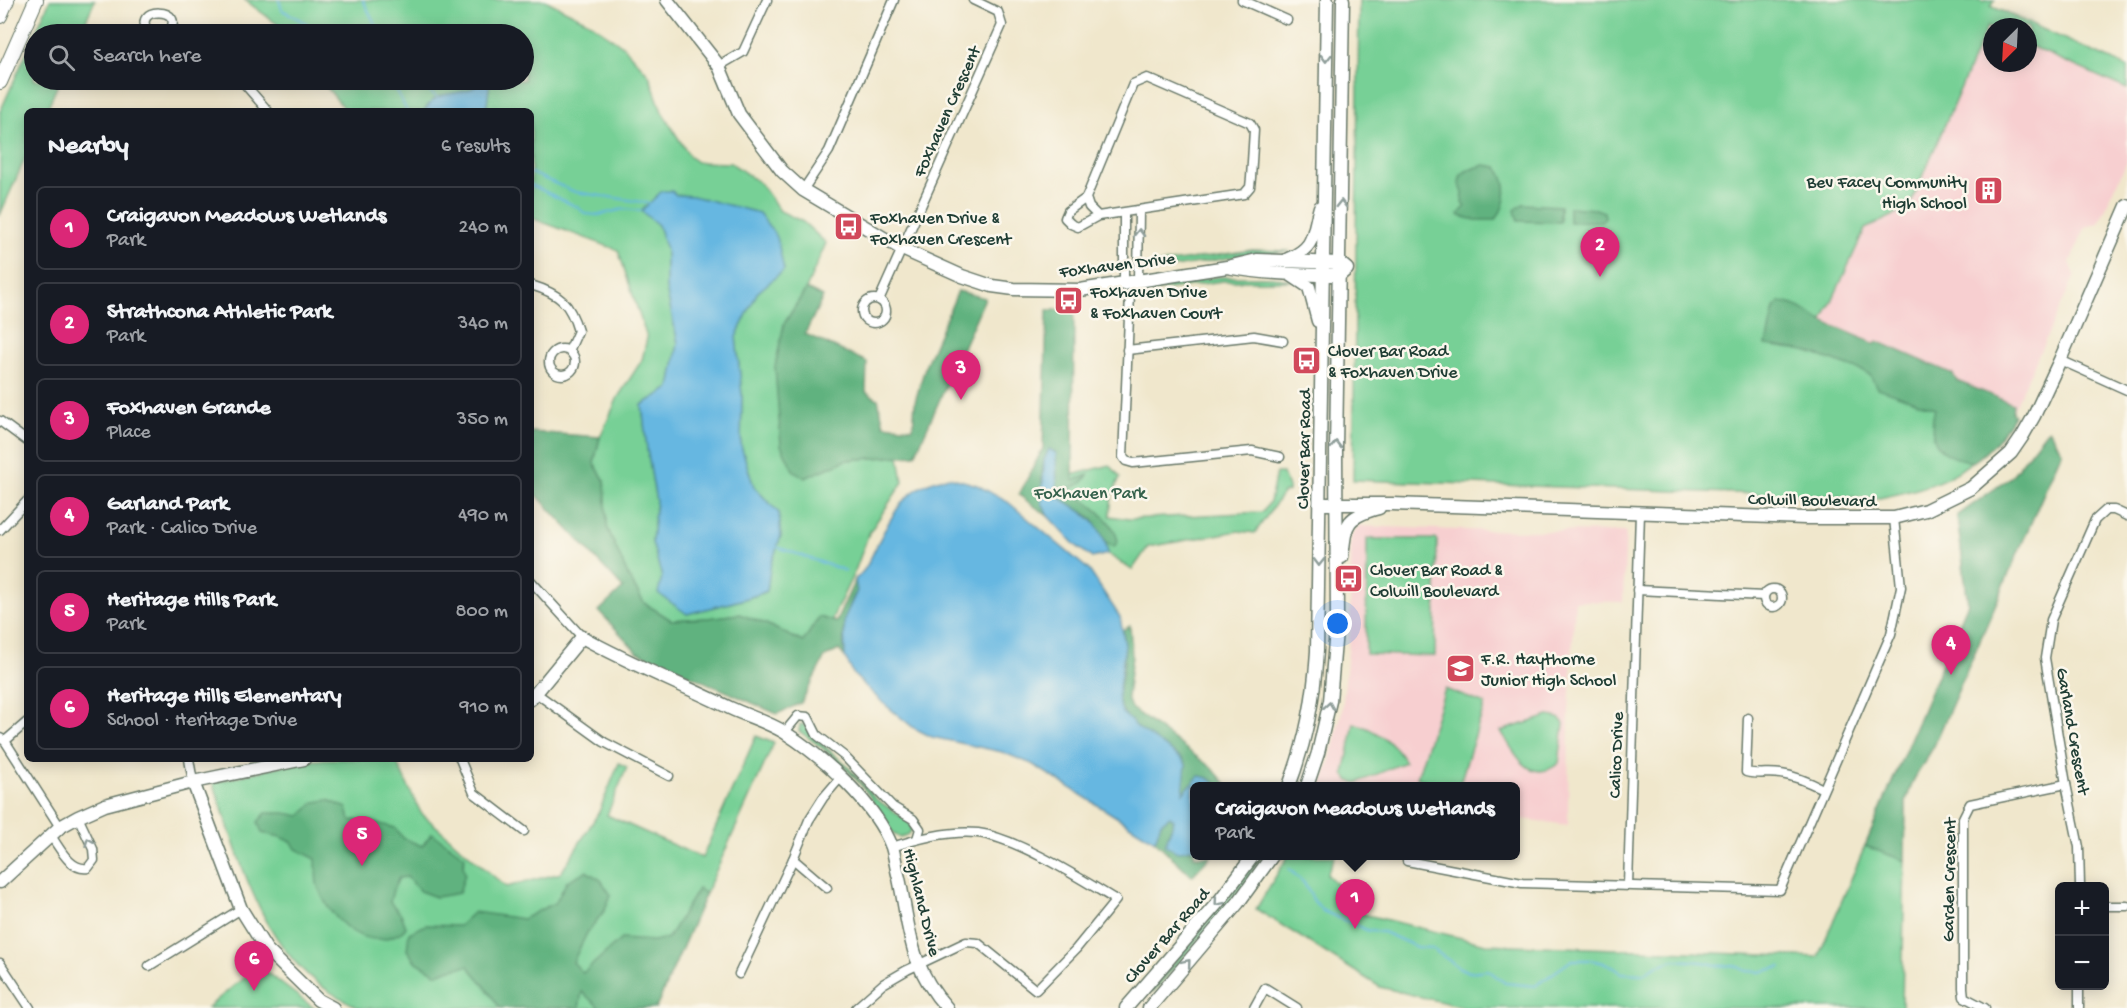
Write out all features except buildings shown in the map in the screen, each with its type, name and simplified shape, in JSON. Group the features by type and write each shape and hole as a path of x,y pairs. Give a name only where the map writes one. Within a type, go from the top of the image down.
{"main road":[{"path":"0,16 7,0"},
{"path":"25,24 36,0"},
{"path":"0,82 24,27"}],"street":[{"name":"Foxhaven Drive","path":"667,0 719,66 739,114 782,171 803,190 902,249 962,276 1014,289 1080,290 1127,289 1138,281 1257,260 1323,275 1340,269"},
{"path":"719,66 743,51 766,0"},
{"path":"803,190 829,151 894,0"},
{"name":"Foxhaven Crescent","path":"879,300 1002,25 998,12 973,0"},
{"path":"1242,0 1287,20"},
{"name":"Clover Bar Road","path":"1290,782 1308,730 1315,683 1320,504 1327,0"},
{"name":"Clover Bar Road","path":"1308,782 1318,753 1330,701 1337,597 1343,0"},
{"path":"146,24 147,20 156,11 168,15 171,24"},
{"path":"1147,78 1250,123 1254,130 1251,178 1250,187 1244,194 1139,211 1098,216 1078,227 1065,218 1068,211 1086,198 1133,84 1147,78"},
{"path":"250,90 265,108"},
{"path":"1322,337 1309,287 1286,267 1308,247 1325,188"},
{"path":"1086,198 1089,207 1098,216"},
{"name":"Colwill Boulevard","path":"1320,504 1392,504 1805,518 1894,518 1926,510 1971,488 2011,453 2034,416 2127,206"},
{"path":"1138,281 1139,211"},
{"path":"1124,213 1127,350 1122,452 1126,461 1133,463 1252,451 1280,457"},
{"name":"Foxhaven Drive","path":"1286,267 1324,262 1340,269"},
{"path":"534,286 559,296 573,312 578,331 569,351"},
{"path":"1127,350 1254,336 1283,341"},
{"path":"2060,360 2125,389 2127,378"},
{"path":"0,421 24,439"},
{"path":"0,530 24,504"},
{"path":"1337,597 1346,529 1351,520 1364,512 1392,504"},
{"name":"Garland Crescent","path":"2080,882 2079,848 2046,673 2046,642 2051,620 2095,520 2106,510 2114,510 2127,516"},
{"name":"Calico Drive","path":"1628,885 1640,513"},
{"path":"1407,861 1522,883 1780,890 1891,634 1901,587 1894,518"},
{"name":"Highland Drive","path":"534,584 582,638 620,658 784,732 853,788 874,816 892,847 907,929 918,965 937,997 947,1008"},
{"path":"1637,590 1764,596"},
{"path":"582,638 534,696 604,742 669,776"},
{"name":"Highland Drive","path":"784,732 798,716 808,717 817,735 844,756 893,807 913,819 920,829 917,839"},
{"path":"1748,718 1746,772 1798,778 1822,789"},
{"path":"24,724 3,739 74,867 81,870 88,868 94,860 93,849 78,817"},
{"path":"190,762 194,782 241,909 266,949 318,1000 333,1008"},
{"path":"0,882 55,831 78,817 105,805 194,782 290,762"},
{"path":"461,762 474,792 524,831"},
{"path":"739,974 809,820 823,798 841,777"},
{"name":"Garden Crescent","path":"1985,1008 1964,997 1963,818 1970,804 2066,784"},
{"path":"856,1008 883,984 966,942 978,943 1036,990 1076,949 1116,900 1060,867 979,833 917,839 892,847"},
{"path":"793,859 827,888"},
{"name":"Clover Bar Road","path":"1126,1008 1220,900 1249,860"},
{"name":"Clover Bar Road","path":"1149,1008 1238,903 1268,860"},
{"path":"2109,906 2127,906"},
{"path":"149,966 241,909"},
{"path":"0,963 30,1008"},
{"path":"1254,1008 1265,988 1297,1008"},
{"path":"2079,990 2079,1008"}],"shaded area":[{"name":"Bev Facey Community High School","path":"1983,36 1983,72 2037,72 2037,49 2127,89 2127,161 2099,223 2086,227 2070,262 2075,275 2012,413 1821,326 1865,229 1909,208"},
{"name":"F.R. Haythorne Junior High School","path":"1359,526 1626,532 1623,602 1575,601 1569,712 1568,825 1520,819 1520,782 1322,782 1342,711 1350,631 1351,537"}],"green space":[{"path":"50,0 95,0 84,24 39,24"},
{"path":"245,0 545,0 589,22 624,47 649,75 662,112 690,157 697,162 731,163 761,184 780,211 803,222 826,243 806,289 784,324 805,478 846,460 899,456 903,482 869,533 855,571 831,621 819,617 804,643 766,624 739,614 671,620 644,603 629,578 607,527 605,481 594,463 600,437 618,397 642,360 647,338 618,250 534,219 534,108 486,108 489,90 534,90 534,24 277,24","holes":["676,195 693,196 784,269 757,293 736,337 742,395 741,446 754,487 779,513 781,536 770,568 767,591 687,614 662,577 652,542 656,501 642,405 670,388 678,343 666,288 666,249 658,225"]},
{"path":"1359,0 1980,0 1984,2 1995,0 1991,6 2018,18 1983,18 1983,36 1909,208 1865,229 1821,325 2012,413 1977,456 1956,473 1932,484 1880,498 1353,480"},
{"path":"2037,27 2127,67 2127,89 2037,49"},
{"path":"24,58 24,90 55,90 47,108 24,108 24,161 0,215 0,112"},
{"path":"329,90 468,90 438,98 426,108 344,108"},
{"path":"1484,165 1497,167 1504,180 1506,194 1500,214 1496,220 1476,220 1460,216 1459,214 1465,207 1462,203 1463,193 1459,182 1461,175"},
{"path":"1523,204 1560,206 1560,222 1518,221 1515,210"},
{"path":"1569,207 1596,209 1604,212 1605,218 1601,221 1569,222"},
{"path":"1252,250 1290,251 1240,256 1156,270 1149,268 1151,265"},
{"path":"1218,277 1273,277 1292,281 1222,281 1142,293 1139,289 1145,286"},
{"path":"806,289 823,297 805,334 867,362 866,392 878,399 884,425 913,428 915,402 926,364 958,291 985,298 915,455 846,460 805,478 793,470 781,445 775,367 784,324"},
{"path":"1779,302 1798,307 1816,318 1875,344 1877,341 1953,374 1957,381 2013,404 2012,413 2014,415 1997,441 1973,462 1951,456 1938,446 1934,439 1932,430 1935,408 1877,388 1870,375 1863,371 1805,351 1766,345 1774,308"},
{"path":"1074,309 1073,481 1088,475 1082,483 1069,489 1098,511 1110,524 1118,541 1114,547 1106,542 1092,518 1057,496 1056,453 1049,449 1042,473 1043,500 1048,516 1019,495 1043,448 1047,310"},
{"path":"2048,429 2062,451 1934,746 1914,779 1906,800 1902,1008 1467,1008 1380,987 1256,909 1286,860 1333,860 1327,874 1356,905 1359,913 1486,944 1818,957 1968,603 1957,516 2011,477"},
{"path":"2048,429 2062,451 1934,746 1914,779 1906,800 1905,861 1865,846 1968,603 1957,516 2011,477"},
{"path":"534,432 600,437 594,463 605,481 607,527 629,578 644,603 671,620 739,614 803,642 819,617 836,622 855,580 857,591 847,614 844,631 845,657 839,650 825,657 801,703 777,714 637,652 599,611 623,588 534,492"},
{"name":"Foxhaven Park","path":"1110,465 1120,477 1112,495 1110,516 1129,519 1262,512 1270,502 1276,473 1283,473 1289,491 1283,493 1255,533 1238,531 1148,547 1132,570 1108,554 1106,542 1057,496 1068,476"},
{"path":"1367,539 1437,539 1435,656 1366,654"},
{"path":"1130,626 1132,656 1127,698 1131,708 1212,768 1224,782 1214,782 1199,776 1193,782 1190,782 1190,786 1182,794 1186,764 1182,758 1142,732 1125,714 1118,695 1124,659 1123,630"},
{"path":"1445,689 1485,704 1460,782 1430,782 1417,778"},
{"path":"1549,716 1559,718 1564,723 1559,763 1540,771 1524,764 1501,731"},
{"path":"1354,723 1383,738 1396,749 1405,762 1359,782 1349,781 1344,774"},
{"path":"800,724 805,725 814,737 847,766 876,799 909,822 912,829 909,834 901,838 891,831 861,785 836,760 799,731"},
{"path":"756,736 774,743 656,1008 359,1008 327,990 304,971 284,949 254,896 213,783 300,762 396,762 421,813 506,887 561,873 599,812 619,763 627,767 607,815 702,858"},
{"path":"328,800 347,808 350,820 369,821 395,828 403,838 422,846 432,833 465,857 463,866 465,874 459,893 436,897 420,891 407,877 399,878 390,902 401,914 406,927 403,931 391,937 379,939 356,934 346,927 329,909 318,887 316,859 296,849 292,842 262,833 258,822 266,813 300,816 315,802"},
{"path":"1170,816 1174,820 1168,835 1190,849 1190,860 1207,860 1192,876 1155,841 1161,823"},
{"path":"1255,860 1259,860 1248,879 1224,910 1153,992 1151,991"},
{"path":"586,871 601,880 611,895 604,911 587,933 573,962 583,973 621,939 653,941 668,938 698,889 706,893 656,1008 600,1008 582,992 579,1008 500,1008 468,966 437,974 415,961 407,950 409,933 426,925 459,926 474,912 523,919 556,902 567,881"},
{"path":"258,966 314,1008 207,1008"}],"water":[{"path":"489,90 486,108 426,108 440,96 463,91"},
{"path":"662,191 672,191 676,195 693,196 759,213 777,237 784,270 757,293 736,337 742,395 741,446 754,487 779,513 781,536 770,568 767,591 687,614 658,593 662,577 652,542 656,501 642,405 670,388 678,343 666,288 666,249 658,225 641,211"},
{"path":"1049,449 1056,453 1057,496 1083,513 1096,525 1108,554 1092,558 1074,544 1048,516 1042,503 1044,460"},
{"path":"949,477 977,485 1008,502 1089,570 1120,617 1125,645 1118,695 1123,713 1138,728 1186,764 1183,793 1190,786 1190,849 1177,852 1165,845 1174,820 1170,816 1161,823 1155,841 1032,764 1002,752 932,737 914,728 854,675 845,657 844,619 857,591 855,580 866,567 896,510 904,500 913,492 935,480"},
{"path":"1199,776 1214,782 1193,782"}],"waterway":[{"path":"279,0 282,10 307,24"},
{"path":"363,0 375,24"},
{"path":"396,90 405,108"},
{"path":"427,90 437,97"},
{"path":"534,174 575,192 649,203"},
{"path":"534,186 577,207 586,214 598,215 624,209 641,211"},
{"path":"777,547 846,571"},
{"path":"1289,869 1304,883 1314,901 1323,911 1369,931 1383,932 1417,947 1431,948 1469,972 1488,970 1505,983 1535,986 1572,960 1591,960 1608,964 1622,973 1643,974 1656,966 1675,960 1721,966 1734,965 1747,971 1760,972 1781,967"}],"place":[{"name":"Bev Facey Community High School","path":"1988,191"},
{"name":"Foxhaven Drive & Foxhaven Crescent","path":"849,227"},
{"name":"Strathcona Athletic Park","path":"1600,277"},
{"name":"Foxhaven Drive & Foxhaven Court","path":"1069,301"},
{"name":"Clover Bar Road & Foxhaven Drive","path":"1307,360"},
{"name":"Foxhaven Grande","path":"961,400"},
{"name":"Clover Bar Road & Colwill Boulevard","path":"1349,579"},
{"name":"F.R. Haythorne Junior High School","path":"1460,668"},
{"name":"Garland Park","path":"1951,675"},
{"name":"Heritage Hills Park","path":"362,866"},
{"name":"Craigavon Meadows Wetlands","path":"1355,929"},
{"name":"Heritage Hills Elementary","path":"254,991"}]}
